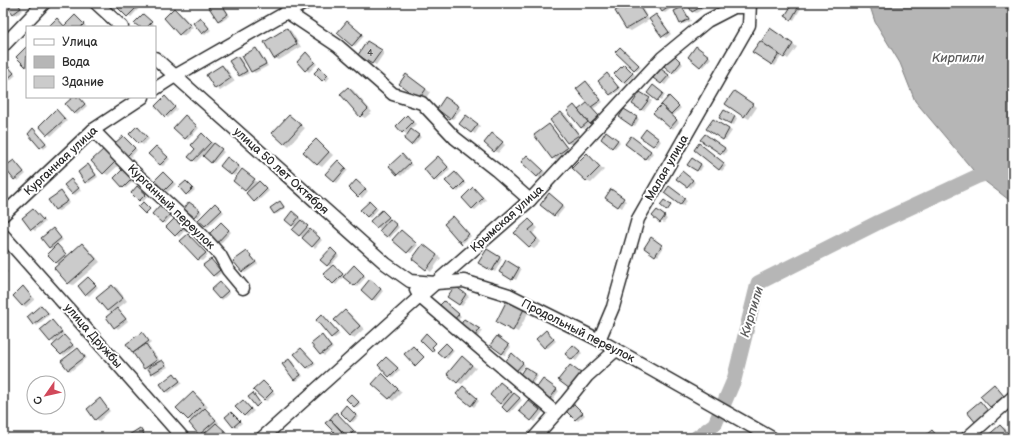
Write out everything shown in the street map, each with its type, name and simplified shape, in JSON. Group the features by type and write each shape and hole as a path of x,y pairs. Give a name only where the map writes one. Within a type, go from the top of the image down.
{"street":[{"path":"3,46 44,3"},
{"path":"96,3 121,26"},
{"path":"156,88 175,76 305,3"},
{"name":"Крымская улица","path":"262,438 530,200 662,58 707,21 734,7 750,5"},
{"name":"Малая улица","path":"599,340 613,307 638,219 749,25 750,5"},
{"path":"287,12 338,46 393,94 422,103 455,138 496,170 530,200"},
{"name":"улица 50 лет Октября","path":"156,59 386,264 410,281 420,297 556,413"},
{"name":"Курганная улица","path":"3,215 93,130 141,98"},
{"name":"Курганный переулок","path":"93,130 133,171 200,233 220,256 228,270 243,288"},
{"name":"улица Дружбы","path":"3,235 183,438"},
{"path":"410,281 436,283"},
{"name":"Продольный переулок","path":"436,283 464,281 509,295 599,340 772,438"},
{"path":"534,438 587,376 616,350"},
{"path":"967,438 1013,397"}],"water":[{"name":"Кирпили","path":"869,3 1013,3 1013,203 978,176 915,101 900,63 875,22"}],"building":[{"path":"5,3 17,3 21,8 13,14"},
{"path":"121,3 141,3 127,17 117,7"},
{"path":"206,3 221,3 228,14 218,21"},
{"path":"628,3 637,3 646,17 626,29 615,11"},
{"path":"656,3 668,3 670,6 662,12"},
{"path":"687,3 699,3 701,7 692,12"},
{"path":"793,3 799,6 791,20 785,16"},
{"path":"682,7 689,19 680,24 674,11"},
{"path":"174,8 190,25 179,35 164,18"},
{"path":"143,14 152,22 148,26 138,26 134,23"},
{"path":"656,14 669,32 662,37 649,19"},
{"path":"75,15 84,24 82,26 64,26"},
{"path":"200,17 209,28 202,34 193,23"},
{"path":"57,18 64,26 49,26"},
{"path":"347,21 362,34 352,46 337,33"},
{"path":"287,28 297,44 274,59 264,42"},
{"path":"770,28 793,44 784,58 761,42"},
{"path":"367,41 382,50 372,64 358,55"},
{"path":"760,41 779,54 772,65 752,52"},
{"path":"696,46 709,56 700,67 688,57"},
{"path":"26,47 26,67 16,57"},
{"path":"620,47 639,65 634,70 615,52"},
{"path":"256,48 266,64 251,72 242,56"},
{"path":"306,52 315,62 305,71 297,62"},
{"path":"674,55 681,62 672,73 664,66"},
{"path":"237,56 247,71 239,76 229,61"},
{"path":"624,64 633,73 623,83 614,74"},
{"path":"7,65 14,73 4,82 3,69"},
{"path":"222,65 231,78 215,89 206,75"},
{"path":"320,67 328,75 322,81 314,73"},
{"path":"661,69 669,75 661,84 653,78"},
{"path":"607,73 619,88 610,95 598,81"},
{"path":"406,74 426,89 419,99 399,84"},
{"path":"586,81 601,100 591,107 576,89"},
{"path":"653,85 663,93 657,101 647,93"},
{"path":"348,87 368,109 360,117 340,94"},
{"path":"734,91 753,104 744,117 725,104"},
{"path":"640,92 650,98 641,110 632,104"},
{"path":"165,96 175,107 165,117 155,106"},
{"path":"669,96 679,106 671,114 661,105"},
{"path":"445,97 459,106 450,119 437,109"},
{"path":"72,98 80,98 85,104 74,114 65,104"},
{"path":"587,103 599,116 590,124 578,110"},
{"path":"574,105 588,122 581,128 567,111"},
{"path":"661,105 677,120 670,128 653,113"},
{"path":"56,109 65,119 47,135 39,126"},
{"path":"624,109 637,117 632,126 619,117"},
{"path":"724,110 735,116 731,124 719,118"},
{"path":"561,112 579,135 567,143 550,120"},
{"path":"185,115 197,126 185,139 173,128"},
{"path":"289,115 301,125 284,144 272,133"},
{"path":"407,115 413,122 402,133 396,126"},
{"path":"466,115 478,124 471,133 459,124"},
{"path":"713,119 729,129 723,140 706,129"},
{"path":"549,124 567,148 552,159 534,135"},
{"path":"137,126 147,137 139,144 129,134"},
{"path":"33,128 46,143 40,148 28,134"},
{"path":"411,129 419,135 411,145 404,139"},
{"path":"646,129 659,139 653,146 640,137"},
{"path":"606,131 618,140 612,148 601,139"},
{"path":"202,133 211,142 193,161 188,157 195,149 191,145"},
{"path":"492,133 503,142 494,152 484,143"},
{"path":"705,134 725,148 721,154 700,140"},
{"path":"123,136 135,148 127,156 115,143"},
{"path":"631,136 651,151 645,159 625,144"},
{"path":"316,139 329,152 317,165 303,152"},
{"path":"214,143 222,149 211,163 203,156"},
{"path":"699,143 724,163 719,170 694,150"},
{"path":"156,146 168,157 160,165 148,154"},
{"path":"105,148 116,161 103,174 91,161"},
{"path":"587,153 600,167 586,181 572,168"},
{"path":"402,154 410,163 397,175 389,166"},
{"path":"527,155 543,170 537,177 521,162"},
{"path":"438,156 448,167 434,181 424,169"},
{"path":"227,157 239,166 231,175 220,166"},
{"path":"692,158 701,164 697,171 687,165"},
{"path":"14,160 24,172 14,180 4,167"},
{"path":"338,160 346,168 334,182 325,174"},
{"path":"88,164 96,175 85,183 78,172"},
{"path":"123,169 132,179 123,188 114,178"},
{"path":"242,169 255,179 245,191 233,181"},
{"path":"682,171 693,180 687,187 676,179"},
{"path":"163,172 173,182 164,191 154,181"},
{"path":"455,172 464,182 455,191 445,181"},
{"path":"71,179 79,188 72,194 64,185"},
{"path":"356,180 366,189 358,197 349,188"},
{"path":"186,181 193,188 186,195 179,187"},
{"path":"259,181 267,189 254,202 246,193"},
{"path":"137,186 146,194 139,201 131,193"},
{"path":"669,186 685,198 680,205 664,193"},
{"path":"473,187 483,198 472,209 462,198"},
{"path":"611,189 624,198 618,207 605,198"},
{"path":"61,191 68,201 55,210 48,200"},
{"path":"549,193 563,205 554,216 540,205"},
{"path":"664,200 671,205 667,211 660,205"},
{"path":"280,201 284,207 274,214 270,208"},
{"path":"370,201 376,207 367,217 360,210"},
{"path":"143,202 150,209 145,214 138,207"},
{"path":"189,202 200,210 194,217 184,209"},
{"path":"215,203 222,210 205,226 198,220"},
{"path":"160,205 170,214 162,223 152,214"},
{"path":"33,209 43,220 31,230 22,218"},
{"path":"382,210 389,217 376,228 370,221"},
{"path":"657,210 665,216 660,223 652,216"},
{"path":"292,211 299,217 292,226 285,220"},
{"path":"453,216 469,234 460,242 462,245 444,224"},
{"path":"175,218 184,227 175,236 166,227"},
{"path":"390,219 397,225 387,237 379,231"},
{"path":"529,219 535,225 529,230 537,239 529,247 514,233"},
{"path":"301,220 308,226 299,236 292,230"},
{"path":"221,222 229,230 216,244 208,235"},
{"path":"53,228 61,238 49,248 41,238"},
{"path":"310,229 320,238 312,247 302,238"},
{"path":"401,230 416,243 407,253 392,240"},
{"path":"188,234 206,253 198,260 180,241"},
{"path":"651,237 662,245 655,256 644,248"},
{"path":"82,243 96,259 68,284 54,268"},
{"path":"57,244 66,254 56,263 47,254"},
{"path":"423,244 437,255 426,270 412,259"},
{"path":"331,248 337,254 327,266 320,260"},
{"path":"487,249 500,257 492,271 478,263"},
{"path":"247,251 256,262 242,272 233,261"},
{"path":"211,259 220,270 213,276 203,265"},
{"path":"506,260 519,268 512,280 499,272"},
{"path":"333,265 343,274 333,284 323,274"},
{"path":"354,265 364,275 354,286 343,277"},
{"path":"88,277 96,285 85,295 78,286"},
{"path":"370,279 381,289 372,300 361,290"},
{"path":"220,282 228,291 219,299 211,290"},
{"path":"112,285 123,298 107,311 96,298"},
{"path":"23,286 32,297 22,306 13,296"},
{"path":"455,286 466,294 459,305 447,297"},
{"path":"507,300 524,309 513,331 496,322"},
{"path":"444,301 459,314 453,321 438,307"},
{"path":"41,305 48,313 33,325 27,317"},
{"path":"117,308 126,319 114,328 106,317"},
{"path":"345,310 360,326 349,336 334,320"},
{"path":"322,314 338,332 331,338 316,320"},
{"path":"464,319 480,329 475,336 460,326"},
{"path":"52,320 62,332 50,342 40,330"},
{"path":"546,330 554,339 544,348 536,339"},
{"path":"142,332 149,341 133,353 126,344"},
{"path":"426,333 436,343 432,347 434,349 432,352 420,340"},
{"path":"64,335 73,345 61,355 52,346"},
{"path":"322,335 331,347 320,355 311,344"},
{"path":"497,336 509,345 502,354 490,345"},
{"path":"446,343 452,349 444,358 437,352"},
{"path":"146,344 157,360 144,369 133,353"},
{"path":"573,345 580,351 572,360 565,354"},
{"path":"413,346 424,357 415,366 404,354"},
{"path":"78,348 85,357 68,370 61,361"},
{"path":"301,348 314,362 307,368 294,354"},
{"path":"512,353 523,363 516,371 505,362"},
{"path":"462,356 472,365 457,383 447,374"},
{"path":"386,357 398,368 389,377 378,365"},
{"path":"289,359 301,375 294,380 282,364"},
{"path":"162,360 166,365 151,374 148,368"},
{"path":"570,365 582,374 570,389 558,380"},
{"path":"525,367 536,374 530,383 519,376"},
{"path":"174,373 180,381 166,392 160,384"},
{"path":"382,373 398,389 389,399 372,384"},
{"path":"543,379 557,389 549,400 535,390"},
{"path":"263,381 273,391 264,400 253,390"},
{"path":"500,382 511,391 500,404 490,395"},
{"path":"994,384 1004,396 990,407 980,396"},
{"path":"463,386 477,398 471,406 456,394"},
{"path":"193,392 204,404 188,420 176,408"},
{"path":"253,393 260,403 256,407 248,397"},
{"path":"514,393 520,398 507,412 502,407"},
{"path":"351,394 359,402 354,407 346,399"},
{"path":"100,398 108,409 95,420 87,409"},
{"path":"243,400 251,409 244,416 235,407"},
{"path":"528,400 540,410 531,421 519,411"},
{"path":"980,401 989,412 976,423 967,412"},
{"path":"572,402 583,413 575,420 564,409"},
{"path":"346,405 356,415 350,422 340,412"},
{"path":"205,408 216,420 199,435 189,423"},
{"path":"231,412 240,421 233,427 225,417"},
{"path":"336,412 354,431 348,437 330,419"},
{"path":"330,419 342,432 338,436 325,423"},
{"path":"216,423 226,432 220,438 210,438 205,433"},
{"path":"1000,425 1012,438 985,438"},
{"path":"140,428 145,436 141,438 124,438"},
{"path":"932,430 939,438 922,438"},
{"path":"545,431 553,438 539,438"}],"waterway":[{"name":"Кирпили","path":"696,438 715,424 734,380 758,283 879,222 978,176 1013,165"}]}
